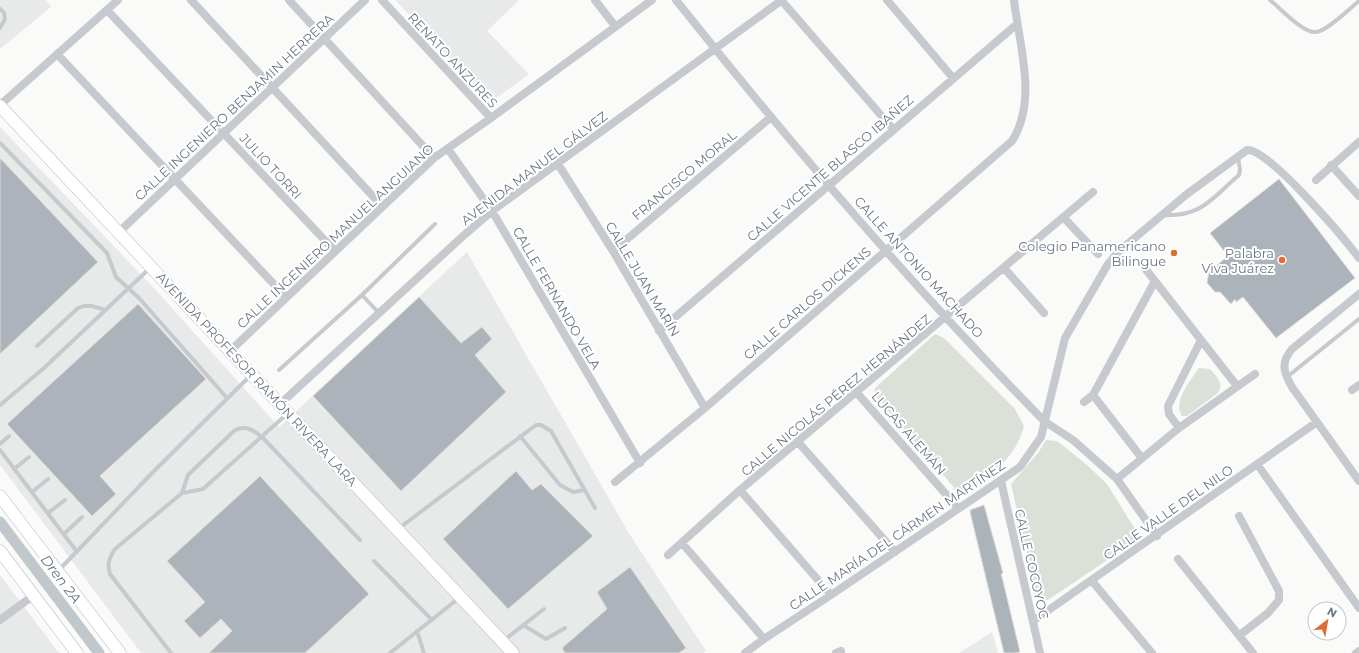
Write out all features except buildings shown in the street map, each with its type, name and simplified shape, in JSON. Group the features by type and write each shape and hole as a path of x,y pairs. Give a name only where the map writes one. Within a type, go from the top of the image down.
{"main road":[{"name":"AVENIDA PROFESOR RAMÓN RIVERA LARA","path":"0,105 230,350 279,405 513,653"},
{"path":"0,496 120,653"},
{"path":"0,551 77,653"}],"street":[{"path":"0,105 118,0"},
{"path":"191,0 382,206"},
{"path":"289,0 434,158"},
{"name":"CALLE INGENIERO BENJAMIN HERRERA","path":"119,232 174,178 365,0"},
{"name":"RENATO ANZURES","path":"382,0 491,118"},
{"path":"595,0 615,26"},
{"name":"CALLE INGENIERO MANUEL ANGUIANO","path":"230,350 434,158 652,0"},
{"name":"CALLE ANTONIO MACHADO","path":"676,0 714,48 886,251 1044,421 1073,440 1117,479 1157,536"},
{"path":"782,0 893,129"},
{"name":"AVENIDA MANUEL GÁLVEZ","path":"279,405 492,211 782,0"},
{"path":"887,0 953,78"},
{"name":"CALLE CARLOS DICKENS","path":"615,482 640,463 705,408 1012,141 1018,132 1026,107 1027,90 1014,0"},
{"name":"JULIO TORRI","path":"107,10 335,251"},
{"name":"CALLE VICENTE BLASCO IBAÑEZ","path":"659,331 1017,24"},
{"path":"57,54 286,297"},
{"name":"FRANCISCO MORAL","path":"613,251 772,117"},
{"path":"1316,180 1331,165 1359,142"},
{"name":"CALLE FERNANDO VELA","path":"448,149 492,211 640,463"},
{"name":"CALLE MARÍA DEL CÁRMEN MARTÍNEZ","path":"746,653 764,639 1020,467 1041,437 1065,338 1108,264 1118,252 1162,215 1246,150 1251,150 1262,154 1278,167 1359,258"},
{"name":"CALLE JUAN MARÍN","path":"558,164 613,251 705,408"},
{"path":"1331,165 1359,196"},
{"name":"CALLE NICOLÁS PÉREZ HERNÁNDEZ","path":"668,555 740,490 857,393 1093,192"},
{"path":"1064,218 1098,254"},
{"path":"1144,266 1237,386"},
{"path":"1004,268 1044,313"},
{"path":"1084,402 1093,395 1155,281"},
{"path":"1358,477 1292,387 1284,372 1283,366 1287,355 1359,295"},
{"path":"1179,428 1169,414 1168,406 1201,340"},
{"path":"1117,479 1141,457 1254,374"},
{"name":"LUCAS ALEMÁN","path":"857,393 958,508"},
{"path":"1093,395 1141,457"},
{"name":"CALLE VALLE DEL NILO","path":"1033,621 1157,536 1317,422"},
{"path":"798,442 895,552"},
{"path":"1258,464 1359,608"},
{"name":"CALLE COCOYOC","path":"1001,481 1040,653"},
{"path":"740,490 831,595"},
{"path":"1239,516 1278,591 1279,600 1268,613 1240,635"},
{"path":"682,543 764,639"},
{"path":"1178,559 1253,653"},
{"path":"1092,581 1152,653"},
{"path":"0,620 34,595"}],"lane":[{"path":"1270,0 1304,29 1315,33 1323,30 1359,1"},
{"path":"0,9 4,13 5,19 0,28"},
{"path":"0,143 107,253 114,273 120,281 129,288 227,398"},
{"path":"1162,215 1178,216 1198,211 1239,175 1240,170 1238,156"},
{"path":"279,370 362,295 435,224"},
{"path":"0,405 44,368 152,267"},
{"path":"362,295 379,313"},
{"path":"37,346 78,308 88,305 105,310"},
{"path":"1287,377 1359,319"},
{"path":"58,572 159,466 251,374"},
{"path":"171,653 110,574 108,566 110,557 115,549 182,493 203,489 288,414"},
{"path":"398,530 536,425 546,427 551,431 595,508"},
{"path":"182,493 188,475 235,430 245,427 252,429 262,437 360,540"},
{"path":"0,444 9,436"},
{"path":"520,436 560,485 573,492 585,490"},
{"path":"0,450 77,552"},
{"path":"14,469 29,457"},
{"path":"32,492 48,479"},
{"path":"48,513 64,500"},
{"path":"64,534 82,517"},
{"path":"374,560 432,620"},
{"path":"390,653 461,597"},
{"path":"502,641 544,609"},
{"path":"523,625 546,639 565,628"},
{"path":"417,631 424,653"}],"shaded area":[{"path":"0,0 46,0 51,7 0,49"},
{"path":"395,0 519,0 487,31 529,74 491,102"},
{"path":"0,127 152,286 279,427 467,252 630,535 706,651 703,653 141,653 0,465"},
{"path":"935,334 944,338 1015,409 1024,426 1015,448 1008,457 993,473 965,495 957,491 874,394 875,388"},
{"path":"1199,368 1210,369 1219,380 1220,389 1218,393 1187,416 1182,416 1179,404 1181,398 1187,385"},
{"path":"1046,440 1057,441 1086,464 1107,484 1138,534 1134,542 1048,600 1039,597 1035,589 1011,484 1038,453"},
{"path":"0,575 59,653 0,653"},
{"path":"992,632 998,653 959,653"}],"waterway":[{"name":"Dren 2A","path":"0,522 99,653"}],"place":[{"name":"Colegio Panamericano Bilingue","path":"1174,253"},
{"name":"Palabra Viva Juárez","path":"1282,260"}]}
